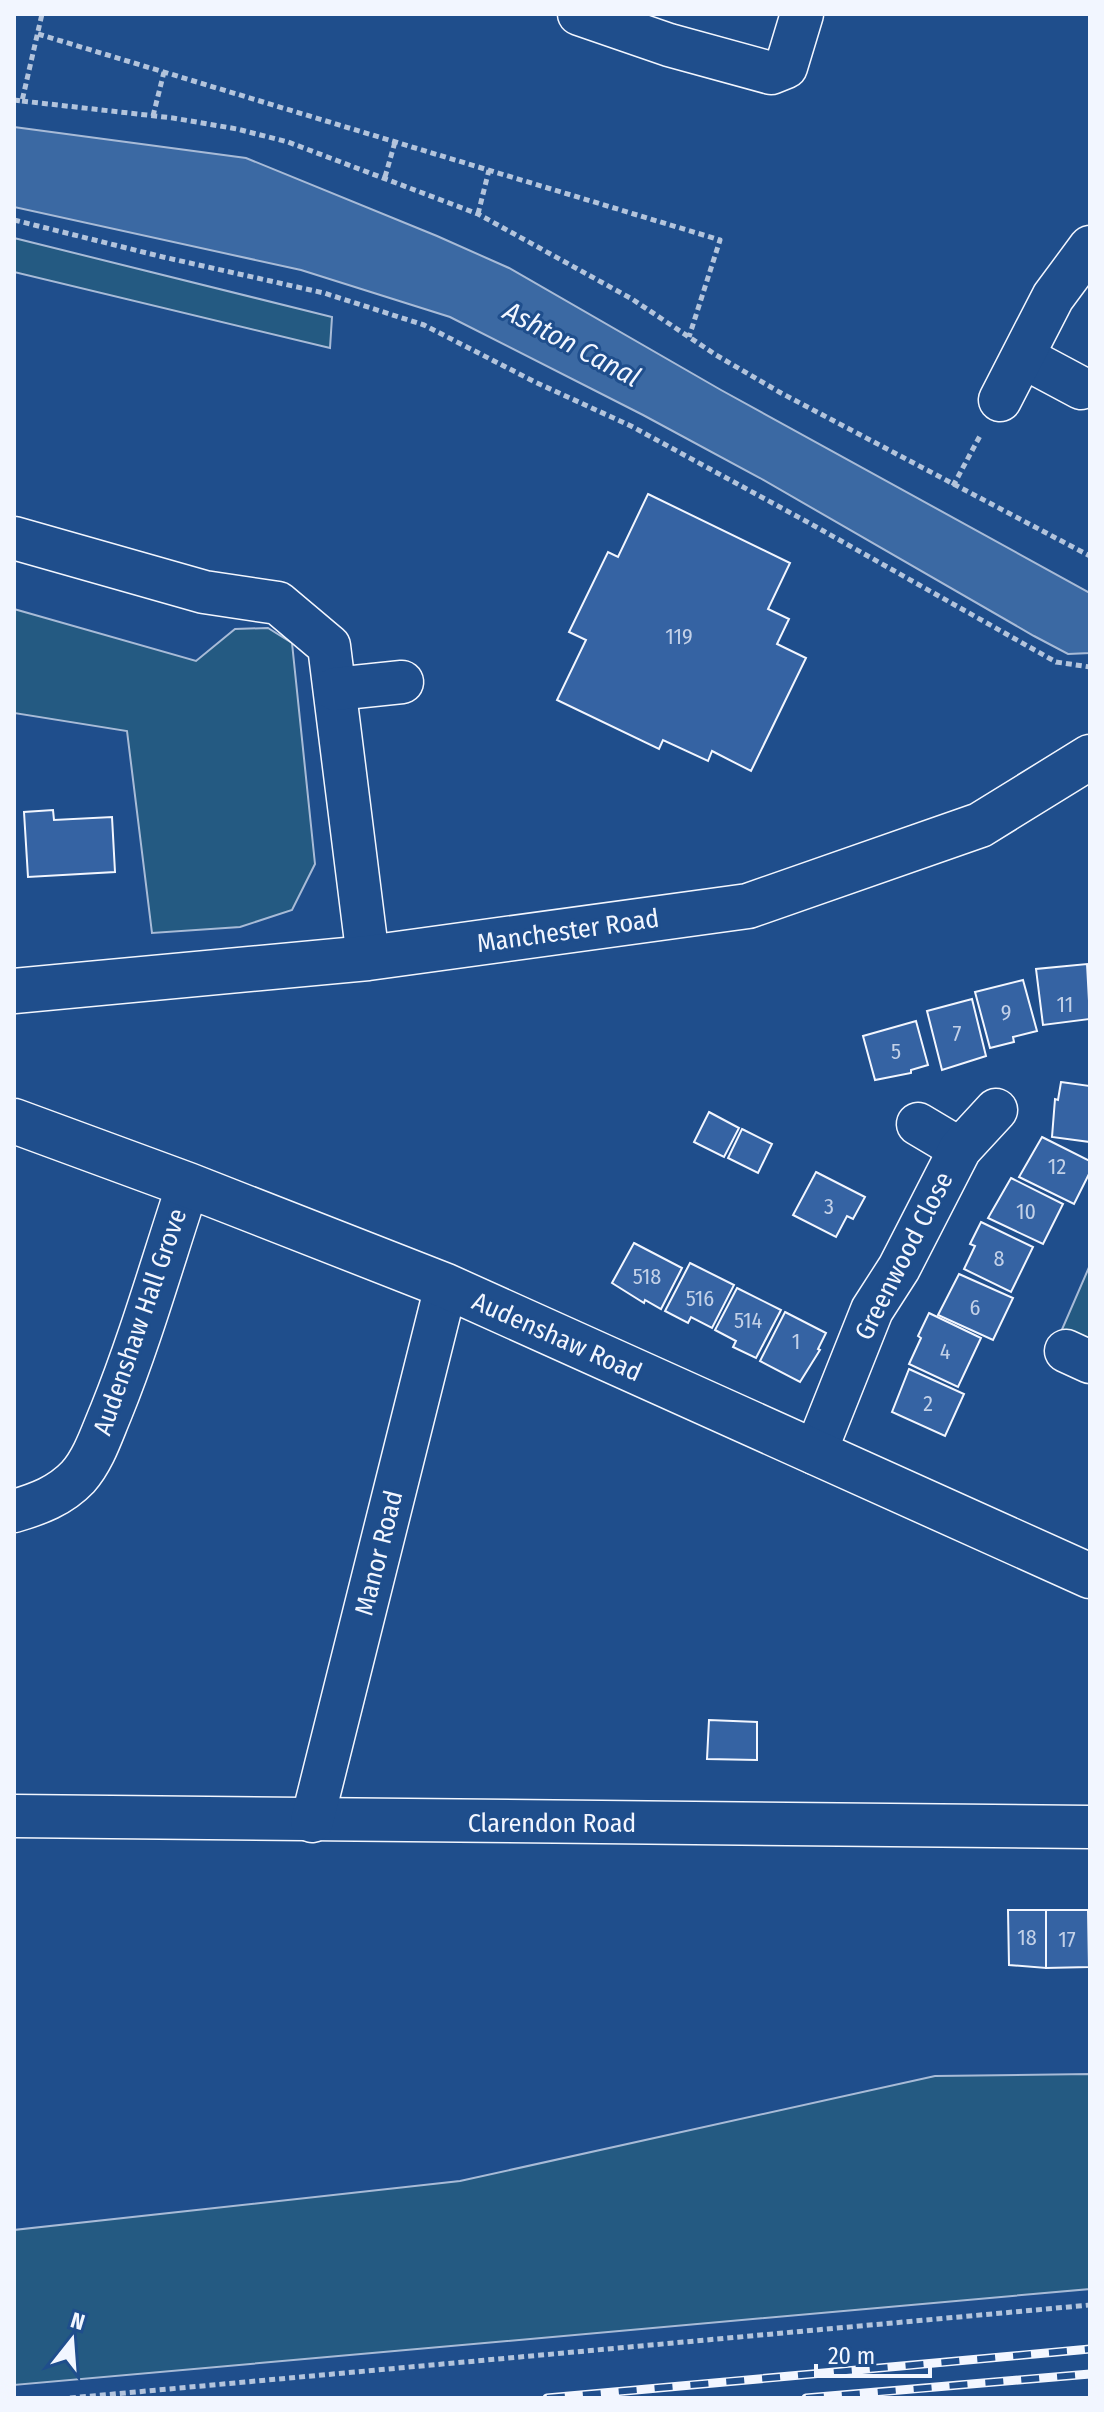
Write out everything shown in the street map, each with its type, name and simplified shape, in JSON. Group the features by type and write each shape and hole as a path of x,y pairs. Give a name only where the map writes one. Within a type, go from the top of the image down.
{"main road":[{"name":"Manchester Road","path":"14,991 368,958 748,906 980,825 1090,757"},
{"name":"Audenshaw Road","path":"14,1121 446,1286 1090,1576"}],"street":[{"path":"579,14 669,45 771,73 786,67 802,14"},
{"path":"1000,400 1053,297 1090,247"},
{"path":"1023,357 1081,388"},
{"path":"14,538 204,592 278,603 329,646 368,958"},
{"path":"335,689 402,682"},
{"name":"Greenwood Close","path":"815,1453 872,1310 899,1268 960,1149 996,1110"},
{"name":"Greenwood Close","path":"918,1124 960,1149"},
{"name":"Audenshaw Hall Grove","path":"14,1511 61,1492 79,1475 99,1443 122,1385 188,1185"},
{"name":"Manor Road","path":"312,1821 446,1286"},
{"name":"Clarendon Road","path":"14,1816 1090,1827"}],"path":[{"path":"22,101 42,14"},
{"path":"38,34 720,240 689,337"},
{"path":"153,116 164,72"},
{"path":"14,100 237,129 276,139 385,177 478,214 632,299 781,393 1090,556"},
{"path":"385,177 395,142"},
{"path":"478,214 489,170"},
{"path":"14,220 324,293 424,325 645,434 1056,662 1090,667"},
{"path":"953,486 1000,400"},
{"path":"70,2398 1090,2305"}],"shaded area":[{"path":"14,238 332,317 330,348 14,272"},
{"path":"14,609 196,661 235,629 268,628 292,643 315,864 292,910 240,927 152,933 127,731 14,713"},
{"path":"1090,1265 1090,1348 1060,1334"},
{"path":"1090,2074 1090,2289 14,2385 14,2230 460,2181 935,2076"}],"water":[{"name":"Ashton Canal","path":"14,127 246,158 509,268 721,390 1090,593 1090,653 1068,654 760,478 450,317 301,270 14,207"}],"building":[{"path":"648,494 790,563 768,609 789,619 777,644 806,658 751,771 712,751 708,761 663,740 659,749 557,700 586,640 569,632 608,552 618,557"},
{"path":"53,810 54,820 112,817 115,872 28,877 24,812"},
{"path":"1087,964 1090,1019 1043,1025 1036,969"},
{"path":"1023,980 1037,1031 1013,1037 1014,1042 990,1048 975,992"},
{"path":"972,999 986,1056 942,1070 927,1011"},
{"path":"916,1021 928,1065 911,1070 911,1073 875,1080 863,1036"},
{"path":"1061,1082 1090,1086 1090,1142 1052,1137 1055,1099 1058,1100"},
{"path":"709,1112 739,1128 724,1157 694,1142"},
{"path":"742,1129 772,1144 758,1173 728,1158"},
{"path":"1042,1137 1090,1161 1090,1172 1074,1204 1019,1177"},
{"path":"816,1172 865,1197 853,1219 847,1216 836,1237 793,1215"},
{"path":"1011,1178 1063,1204 1043,1244 988,1218"},
{"path":"981,1222 1033,1247 1011,1292 964,1269 975,1246 970,1244"},
{"path":"634,1243 682,1268 661,1309 645,1300 644,1303 612,1283"},
{"path":"690,1263 734,1285 712,1328 691,1317 688,1323 665,1311"},
{"path":"959,1274 1013,1298 993,1340 938,1315"},
{"path":"737,1288 781,1310 756,1358 733,1347 736,1341 715,1330"},
{"path":"785,1312 826,1333 820,1350 800,1382 760,1361"},
{"path":"929,1313 981,1338 958,1387 909,1364"},
{"path":"909,1369 964,1394 945,1436 892,1412"},
{"path":"709,1720 757,1722 757,1760 707,1759"},
{"path":"1008,1910 1046,1910 1046,1968 1009,1965"},
{"path":"1046,1910 1088,1910 1089,1967 1046,1968"}],"railway":[{"path":"547,2398 1090,2349"},
{"path":"806,2398 1090,2374"}]}
